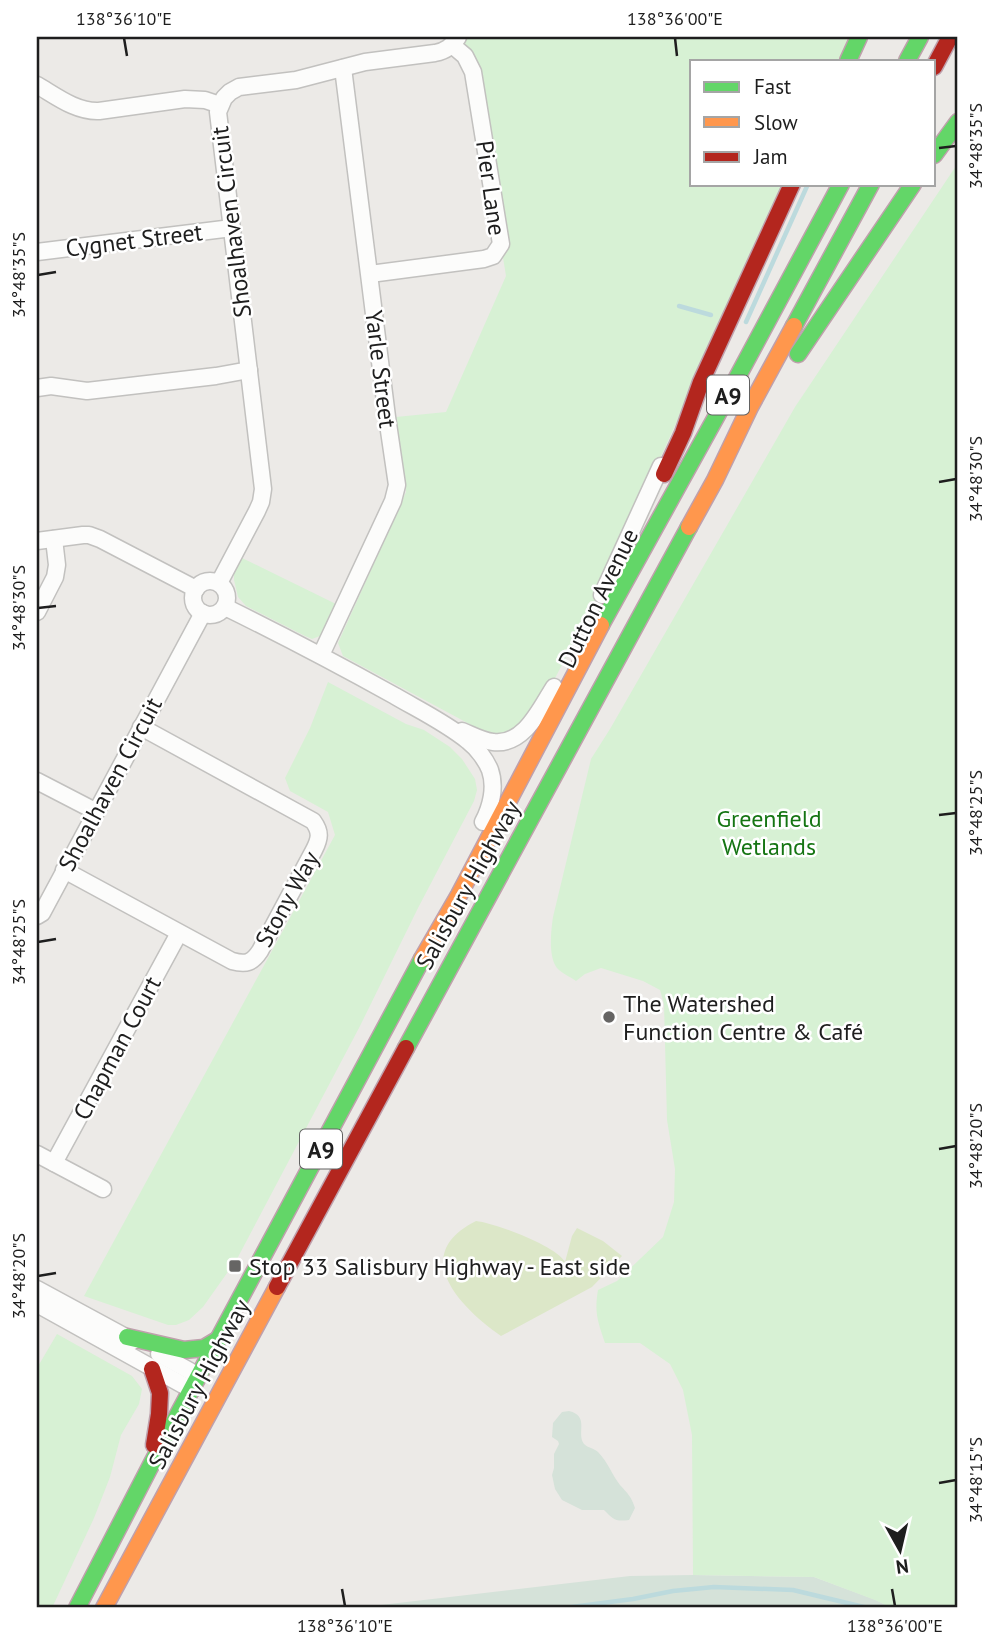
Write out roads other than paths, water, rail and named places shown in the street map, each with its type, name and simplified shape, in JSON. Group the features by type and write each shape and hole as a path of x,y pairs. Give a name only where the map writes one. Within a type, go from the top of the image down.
{"highway":[{"path":"848,60 859,37"},
{"path":"908,60 920,37"},
{"path":"936,63 950,37"},
{"path":"936,152 958,121"},
{"path":"612,605 655,495 683,433 701,382 791,186"},
{"name":"Salisbury Highway","path":"77,1608 422,959 459,895 612,605 840,186"},
{"name":"Salisbury Highway","path":"104,1608 445,974 715,480 750,407 870,186"},
{"path":"715,480 912,186"},
{"path":"422,959 445,974"},
{"path":"127,1337 184,1350 204,1348 219,1339"},
{"path":"152,1368 160,1403 152,1463"},
{"path":"195,1383 220,1393"}],"street":[{"name":"Shoalhaven Circuit","path":"219,583 263,496 218,112 220,105 230,92 239,88 296,80 365,62 435,54 455,41"},
{"name":"Pier Lane","path":"370,274 484,259 493,256 501,244 473,72 455,41"},
{"name":"Yarle Street","path":"321,655 393,501 397,485 343,68"},
{"path":"37,85 76,107 88,110 185,99 205,100 220,105"},
{"name":"Cygnet Street","path":"37,251 232,228"},
{"path":"37,388 51,386 87,391 249,370"},
{"name":"Dutton Avenue","path":"443,724 497,743 522,734 554,687 604,592 701,382"},
{"path":"37,541 89,535 196,589"},
{"path":"37,612 56,571 54,539"},
{"path":"210,580 219,583 228,596 225,607 216,614 203,613 194,604 196,589 210,580"},
{"name":"Dutton Avenue","path":"225,607 321,655 443,724 470,742 491,771 492,798 486,815 434,921 422,959"},
{"name":"Shoalhaven Circuit","path":"37,916 42,913 203,613"},
{"name":"Stony Way","path":"64,870 232,961 243,964 251,962 260,951 319,841 319,830 306,816 141,727"},
{"path":"37,781 95,811"},
{"name":"Chapman Court","path":"54,1163 179,933"},
{"path":"37,1154 103,1189"},
{"path":"37,1289 127,1337 195,1383"},
{"path":"37,1304 152,1368 195,1383"}],"waterway":[{"path":"746,322 807,186"},
{"path":"679,306 711,315"},
{"path":"564,1608 714,1587 793,1590 868,1608"}],"place":[{"name":"The Watershed Function Centre & Café","path":"609,1017"},
{"name":"Stop 33 Salisbury Highway - East side","path":"235,1266"}],"park label":[{"name":"Greenfield Wetlands","path":"769,832"}]}
